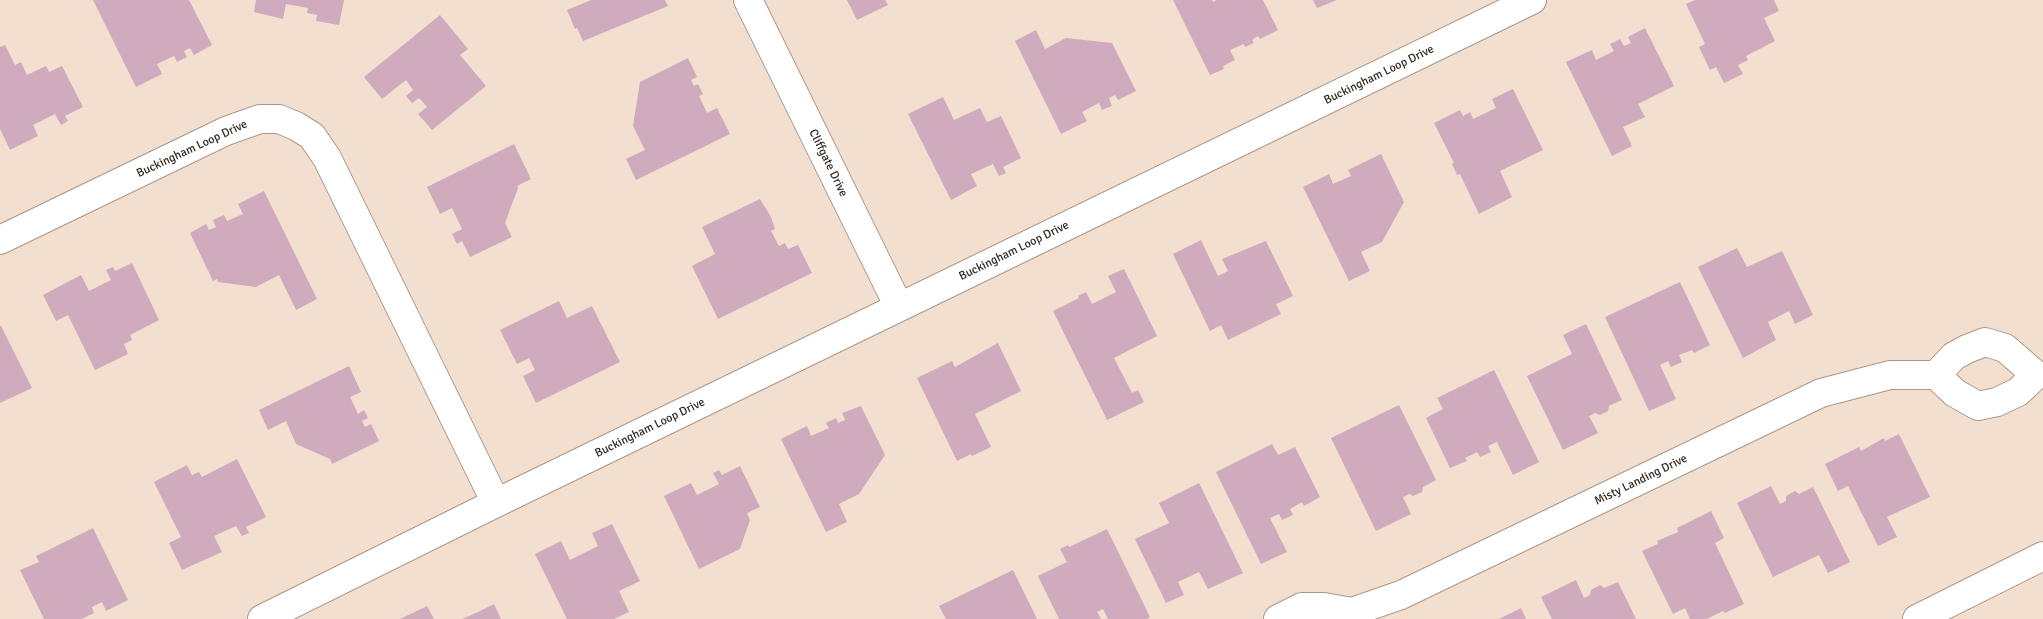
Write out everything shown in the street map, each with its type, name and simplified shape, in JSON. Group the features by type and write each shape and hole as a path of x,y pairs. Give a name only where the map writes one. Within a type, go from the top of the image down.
{"street":[{"name":"Buckingham Loop Drive","path":"262,619 496,503 1532,0"},
{"name":"Cliffgate Drive","path":"753,9 899,307"},
{"name":"Buckingham Loop Drive","path":"0,240 226,131 260,119 278,119 296,126 312,136 331,166 496,503"},
{"path":"1985,342 2005,348 2040,375 2018,392 1997,402 1978,406 1955,393 1936,375 1954,356 1985,342"},
{"name":"Misty Landing Drive","path":"1349,615 1401,595 1821,393 1890,375 1936,375"},
{"path":"1917,619 2043,556"},
{"path":"1278,619 1302,607 1324,607 1349,615"}],"building":[{"path":"93,0 189,0 212,45 194,55 190,48 184,51 187,57 177,62 174,56 157,64 162,74 136,87"},
{"path":"256,0 344,0 339,25 316,21 317,15 307,13 308,8 286,4 283,19 254,12"},
{"path":"591,0 665,0 668,6 583,41 577,28 575,29 567,10"},
{"path":"847,0 885,0 888,5 857,20"},
{"path":"1173,0 1212,0 1213,2 1217,0 1263,0 1278,30 1260,39 1258,36 1252,40 1254,43 1245,47 1244,44 1230,50 1235,60 1223,66 1224,69 1210,75"},
{"path":"1313,0 1337,0 1317,8"},
{"path":"1695,0 1774,0 1779,11 1764,18 1775,41 1746,56 1748,60 1738,65 1743,74 1724,83 1716,67 1710,70 1699,47 1705,44 1686,4"},
{"path":"440,15 468,49 460,55 486,86 432,130 418,114 427,107 419,98 412,103 406,96 413,90 406,80 382,99 364,77"},
{"path":"1645,28 1674,86 1638,104 1645,117 1623,127 1632,146 1612,156 1566,62 1592,50 1596,60 1614,51 1610,44 1620,39 1624,46 1631,43 1628,37"},
{"path":"1036,30 1045,49 1066,38 1112,43 1136,91 1118,100 1115,95 1109,98 1112,106 1102,110 1099,103 1082,112 1087,121 1061,134 1015,41"},
{"path":"5,45 15,65 21,62 27,75 46,66 49,72 62,66 83,107 65,116 68,121 61,125 55,114 33,125 38,136 10,150 0,129 0,47"},
{"path":"688,58 697,77 691,80 694,86 698,84 703,94 699,96 707,113 717,108 730,134 636,180 626,159 645,150 633,126 640,82"},
{"path":"1513,89 1543,150 1500,171 1512,197 1479,214 1460,174 1457,175 1452,164 1454,163 1434,123 1460,110 1463,116 1470,112 1473,119 1496,108 1492,99"},
{"path":"943,97 954,120 980,108 987,122 1001,116 1021,158 1003,167 1006,173 999,176 993,164 971,174 977,186 951,200 908,114"},
{"path":"514,144 531,179 517,186 518,188 505,223 512,237 470,257 462,241 457,244 452,234 462,229 452,208 440,214 427,187"},
{"path":"1381,154 1404,202 1382,242 1361,252 1370,271 1349,281 1303,187 1329,174 1333,184 1351,176 1348,170"},
{"path":"264,191 317,299 296,310 279,275 256,287 218,282 217,279 213,281 190,233 206,224 209,230 216,227 213,220 224,215 227,221 243,214 238,204"},
{"path":"760,199 771,217 775,229 771,231 779,246 785,243 788,249 798,245 812,273 718,319 692,266 715,254 702,227"},
{"path":"1201,240 1218,276 1228,271 1222,259 1266,241 1293,296 1276,304 1281,314 1228,340 1221,325 1210,331 1173,254"},
{"path":"1737,248 1747,267 1782,251 1813,315 1795,324 1789,311 1768,322 1776,340 1743,358 1698,267"},
{"path":"132,263 159,320 130,335 132,340 124,344 128,354 95,370 68,315 56,321 43,295 81,275 89,291 111,280 106,270 113,267 115,271"},
{"path":"1124,269 1157,336 1114,358 1132,393 1138,390 1144,402 1107,420 1053,311 1079,298 1078,296 1086,292 1092,304 1116,292 1108,276"},
{"path":"1680,282 1710,345 1694,353 1692,350 1679,355 1682,362 1671,367 1668,361 1660,365 1676,399 1649,411 1605,317"},
{"path":"559,301 567,318 592,306 620,362 536,403 523,376 535,370 529,358 517,364 500,330"},
{"path":"1586,324 1622,400 1609,406 1608,411 1600,415 1595,413 1589,416 1598,433 1563,450 1527,376 1572,354 1563,335"},
{"path":"0,326 32,388 0,403"},
{"path":"998,343 1021,391 975,414 991,447 957,461 917,378 952,361 955,367"},
{"path":"349,366 361,392 350,397 358,414 364,410 368,418 362,421 365,427 371,424 379,441 332,464 330,459 296,444 286,421 268,430 259,410"},
{"path":"1494,370 1539,462 1513,475 1497,442 1488,446 1491,452 1480,457 1477,452 1465,458 1467,461 1450,468 1426,418 1443,409 1437,398"},
{"path":"1399,405 1436,480 1423,487 1422,492 1413,496 1409,494 1403,497 1411,514 1376,531 1331,438"},
{"path":"861,406 885,455 859,494 839,504 847,522 826,532 781,439 807,426 811,436 829,428 826,423 836,418 838,423 845,420 842,413"},
{"path":"1899,434 1930,497 1887,517 1897,537 1878,546 1848,486 1838,491 1825,464 1859,447 1861,451 1884,438 1885,441"},
{"path":"1272,444 1278,455 1295,447 1320,497 1304,506 1302,502 1290,509 1293,515 1282,520 1279,514 1270,518 1287,552 1261,564 1216,472"},
{"path":"237,459 266,517 246,527 249,533 242,536 236,526 214,536 222,552 182,570 169,543 181,537 154,482 187,465 192,475 199,472 202,477"},
{"path":"740,466 760,507 747,513 750,520 740,549 699,569 664,496 691,483 697,495 719,484 713,473 719,470 722,475"},
{"path":"1199,483 1243,573 1208,589 1199,572 1178,582 1184,595 1166,603 1135,539 1169,523 1159,503"},
{"path":"1771,486 1780,504 1786,501 1786,496 1795,491 1799,494 1813,487 1850,562 1828,573 1819,555 1773,577 1737,503"},
{"path":"1711,511 1724,538 1715,543 1744,604 1707,619 1690,619 1685,608 1673,614 1642,551 1658,544 1657,541 1678,532 1677,528"},
{"path":"612,524 640,581 619,591 629,612 614,619 567,619 535,554 561,541 570,560 598,546 592,533"},
{"path":"93,528 128,600 106,611 102,602 92,607 94,613 82,619 44,619 20,570 39,562 36,556"},
{"path":"1107,529 1150,617 1147,619 1108,619 1103,609 1097,612 1101,619 1059,619 1038,576 1067,562 1060,549 1068,545 1069,547"},
{"path":"1013,570 1037,619 946,619 939,606"},
{"path":"1576,580 1584,598 1590,595 1591,590 1600,585 1604,588 1618,582 1636,619 1552,619 1541,597"},
{"path":"494,604 501,619 462,619 478,612"},
{"path":"427,606 434,619 400,619"},
{"path":"1521,608 1526,619 1499,619"}]}
